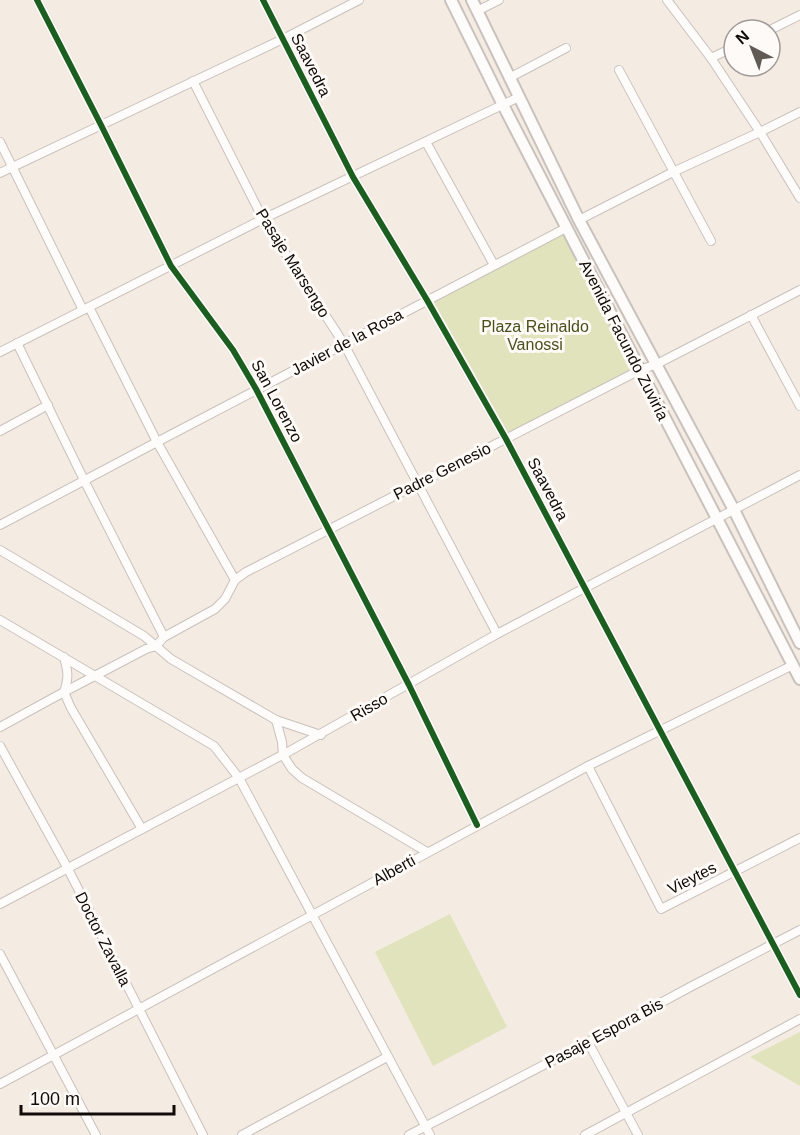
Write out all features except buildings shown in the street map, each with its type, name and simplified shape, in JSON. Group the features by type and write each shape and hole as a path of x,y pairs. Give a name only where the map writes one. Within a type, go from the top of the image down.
{"main road":[{"name":"Avenida Facundo Zuviría","path":"451,0 566,228 800,679"},
{"name":"Avenida Facundo Zuviría","path":"472,0 579,220 734,510 800,643"}],"street":[{"name":"San Lorenzo","path":"37,0 171,266 233,350 256,389 409,685 477,825"},
{"name":"Saavedra","path":"263,0 353,177 427,300 506,439 800,995"},
{"path":"477,11 499,0"},
{"path":"667,0 711,58 800,198"},
{"path":"0,173 283,39 354,1"},
{"path":"782,24 800,15"},
{"path":"509,78 566,48"},
{"path":"711,58 722,53"},
{"path":"619,70 711,241"},
{"name":"Pasaje Marsengo","path":"193,81 263,219 344,344 497,634"},
{"path":"0,352 263,219 519,97"},
{"path":"579,220 673,172 800,112"},
{"path":"0,142 157,442 235,580"},
{"path":"426,142 494,265"},
{"name":"Javier de la Rosa","path":"0,525 566,228"},
{"name":"Padre Genesio","path":"156,646 164,637 215,609 225,599 235,580 246,572 800,290"},
{"path":"751,315 800,406"},
{"path":"17,343 164,637"},
{"path":"0,431 48,405"},
{"name":"Risso","path":"0,904 321,735 497,634 800,475"},
{"path":"0,550 144,636 171,659 276,720 321,735"},
{"path":"0,620 214,746 239,778 430,1135"},
{"path":"0,727 156,646"},
{"path":"64,657 68,671 64,692 71,708 142,829"},
{"name":"Alberti","path":"0,1084 588,766 792,665"},
{"path":"276,720 282,742 282,755 302,778 427,852"},
{"name":"Doctor Zavalla","path":"0,746 67,867 202,1135"},
{"name":"Vieytes","path":"588,766 661,909 800,838"},
{"name":"Pasaje Espora Bis","path":"409,1135 800,930"},
{"path":"0,954 96,1135"},
{"path":"585,1135 800,1019"},
{"path":"588,1042 638,1135"},
{"path":"242,1135 387,1057"}],"green space":[{"name":"Plaza Reinaldo Vanossi","path":"565,231 638,370 506,437 430,301"},
{"path":"450,914 507,1027 433,1066 375,952"},
{"path":"800,1032 800,1086 750,1057"}],"cycle path":[{"path":"37,0 171,266 233,350 256,389 409,685 477,825"},
{"path":"263,0 353,177 427,300 506,439 800,995"}]}
